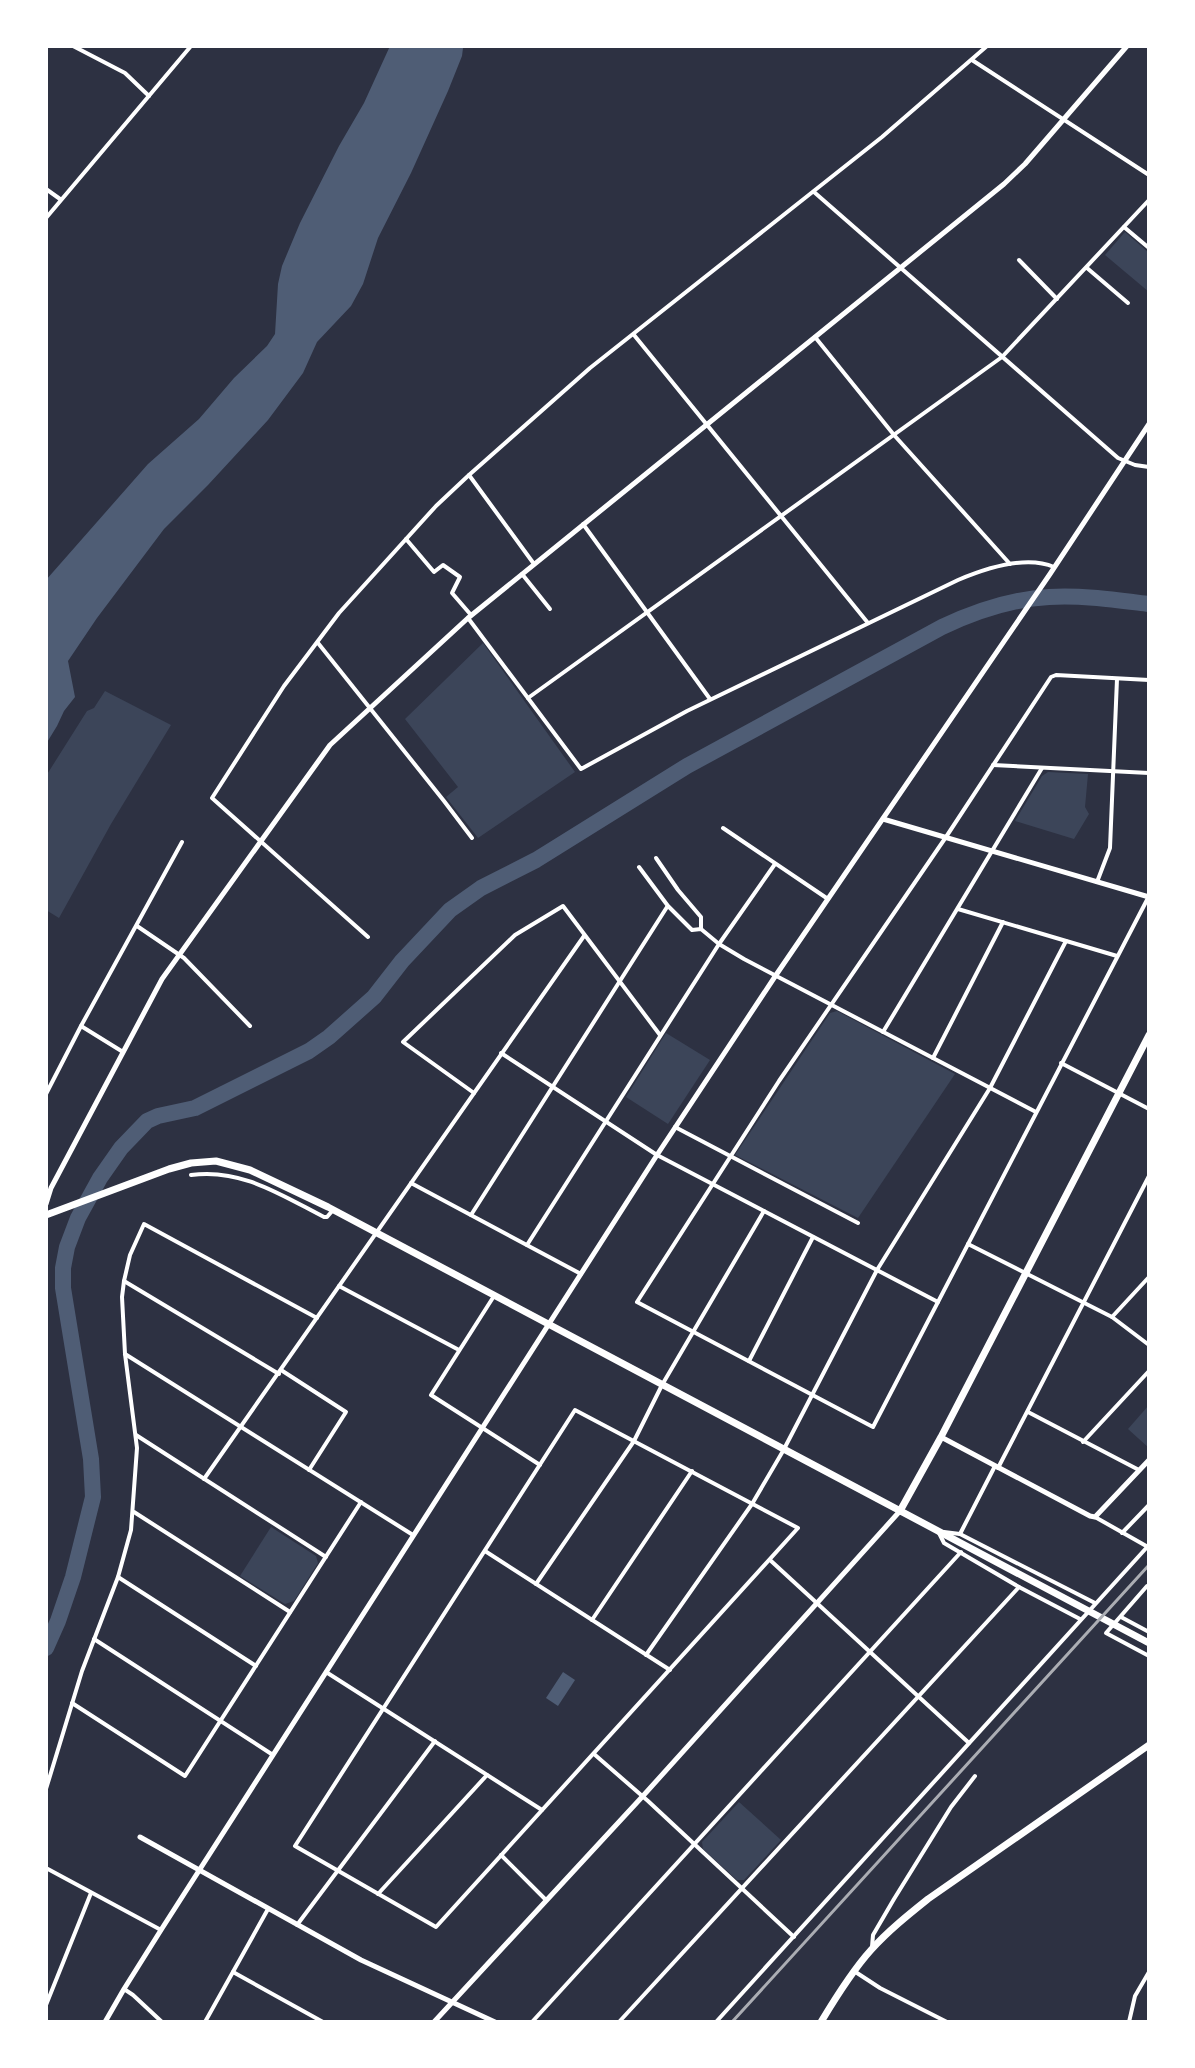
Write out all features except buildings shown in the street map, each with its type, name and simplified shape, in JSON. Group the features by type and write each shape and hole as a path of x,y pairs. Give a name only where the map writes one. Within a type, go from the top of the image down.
{"main road":[{"path":"900,1511 1027,1274 1149,1035"},
{"path":"47,1215 169,1169 204,1161 250,1170 333,1210 1149,1643"},
{"path":"821,2022 872,1948 928,1899 1149,1745"}],"street":[{"path":"73,46 125,73 149,96"},
{"path":"46,218 191,46"},
{"path":"368,937 212,798 284,686 339,613 469,475 548,404 814,192 987,46"},
{"path":"46,1204 51,1188 155,990 321,756 470,617 1015,175 1127,46"},
{"path":"972,60 1149,175"},
{"path":"46,189 61,200"},
{"path":"814,192 1123,461 1149,467"},
{"path":"528,698 1002,357 1149,200"},
{"path":"1124,227 1149,248"},
{"path":"1019,260 1057,299"},
{"path":"1087,268 1128,303"},
{"path":"634,335 868,623"},
{"path":"815,337 894,435 1010,564"},
{"path":"105,2022 675,1127 1149,424"},
{"path":"469,475 534,564"},
{"path":"583,524 710,699"},
{"path":"406,539 434,572 443,565 460,577 452,593 581,769 710,699 958,580 985,569 1010,564 1055,567"},
{"path":"522,574 550,609"},
{"path":"318,643 472,838"},
{"path":"883,819 946,837 1097,882 1149,896 873,1427 637,1302 831,1005 946,837 1051,677 1149,680"},
{"path":"1097,882 1110,848 1117,678"},
{"path":"993,765 1149,773"},
{"path":"883,1032 1042,768"},
{"path":"723,828 828,899"},
{"path":"46,1094 182,842"},
{"path":"656,858 701,917 701,929"},
{"path":"527,1245 719,944 775,864"},
{"path":"639,867 668,906 692,930 701,929 719,944 1036,1112"},
{"path":"474,1093 403,1042 515,935 563,906 660,1035"},
{"path":"471,1215 668,906"},
{"path":"957,909 1117,956"},
{"path":"933,1058 1003,922"},
{"path":"137,926 179,954 250,1026"},
{"path":"204,1479 584,936"},
{"path":"646,1655 752,1504 877,1270 990,1088 1066,941"},
{"path":"81,1026 123,1052"},
{"path":"501,1053 657,1155 938,1302"},
{"path":"1061,1063 1149,1109"},
{"path":"675,1127 858,1223"},
{"path":"191,1175 213,1173 239,1177 324,1217 333,1210"},
{"path":"960,1534 1028,1412 1149,1176"},
{"path":"411,1183 581,1274"},
{"path":"536,1584 634,1441 662,1385 764,1211"},
{"path":"46,1789 93,1639 129,1542 134,1512 137,1448 122,1308 130,1255 144,1224 317,1318"},
{"path":"749,1361 813,1237"},
{"path":"968,1244 1112,1317 1149,1345"},
{"path":"1112,1317 1149,1277"},
{"path":"124,1281 346,1412 309,1470"},
{"path":"339,1286 459,1350"},
{"path":"494,1296 431,1395 540,1465"},
{"path":"125,1354 413,1535"},
{"path":"1083,1442 1149,1371"},
{"path":"575,1410 798,1528 436,1927 295,1846 540,1465 575,1410"},
{"path":"1028,1412 1139,1470"},
{"path":"135,1435 326,1557"},
{"path":"716,2022 1148,1546 941,1437"},
{"path":"1095,1517 1149,1460"},
{"path":"592,1620 692,1471"},
{"path":"72,1703 185,1776 361,1502"},
{"path":"1122,1533 1149,1505"},
{"path":"434,2022 900,1511"},
{"path":"134,1512 290,1612"},
{"path":"937,1531 960,1534 1094,1604"},
{"path":"937,1531 944,1543 1019,1587 1082,1618"},
{"path":"485,1551 670,1670"},
{"path":"532,2022 961,1552"},
{"path":"770,1560 969,1743"},
{"path":"118,1577 256,1666"},
{"path":"1147,1586 1106,1633 1149,1656"},
{"path":"619,2022 1019,1587"},
{"path":"1120,1618 1149,1632"},
{"path":"93,1639 273,1755"},
{"path":"326,1672 542,1810"},
{"path":"297,1925 435,1741"},
{"path":"594,1754 794,1937"},
{"path":"378,1894 487,1775"},
{"path":"872,1948 873,1935 894,1899 951,1807 975,1776"},
{"path":"140,1837 361,1960 495,2022"},
{"path":"501,1855 546,1900"},
{"path":"46,1868 161,1930"},
{"path":"46,2005 91,1893"},
{"path":"205,2022 269,1908"},
{"path":"854,1971 880,1988 947,2022"},
{"path":"233,1972 323,2022"},
{"path":"1129,2022 1135,1996 1149,1972"},
{"path":"124,1989 162,2022"}],"shaded area":[{"path":"390,46 463,48 448,91 378,238 363,284 351,306 317,342 303,373 268,420 164,529 97,618 68,661 75,697 46,744 46,580 148,464 199,419 275,334 282,266 300,223 364,103"},
{"path":"1125,232 1149,253 1149,292 1105,255"},
{"path":"483,643 575,772 478,838 446,797 458,787 405,719"},
{"path":"105,691 171,725 59,918 46,910 46,776 87,711 94,708"},
{"path":"1048,772 1088,774 1085,807 1089,814 1074,839 1015,821 1042,776"},
{"path":"837,1011 955,1074 858,1218 735,1155 830,1013"},
{"path":"666,1033 710,1060 668,1124 626,1097"},
{"path":"1149,1405 1149,1448 1128,1429"},
{"path":"271,1527 316,1556 318,1563 294,1601 285,1604 240,1576"},
{"path":"563,1672 575,1680 558,1706 546,1698"},
{"path":"739,1802 781,1840 744,1880 737,1880 703,1849 702,1842"}],"waterway":[{"path":"46,1648 73,1577 93,1497 91,1459 63,1288 67,1247 78,1218 100,1178 121,1148 147,1121 195,1108 309,1051 374,997 402,961 450,910 481,888 536,860 687,766 942,627 994,607 1035,598 1086,597 1149,604"}],"railway":[{"path":"732,2022 1149,1565"}]}
